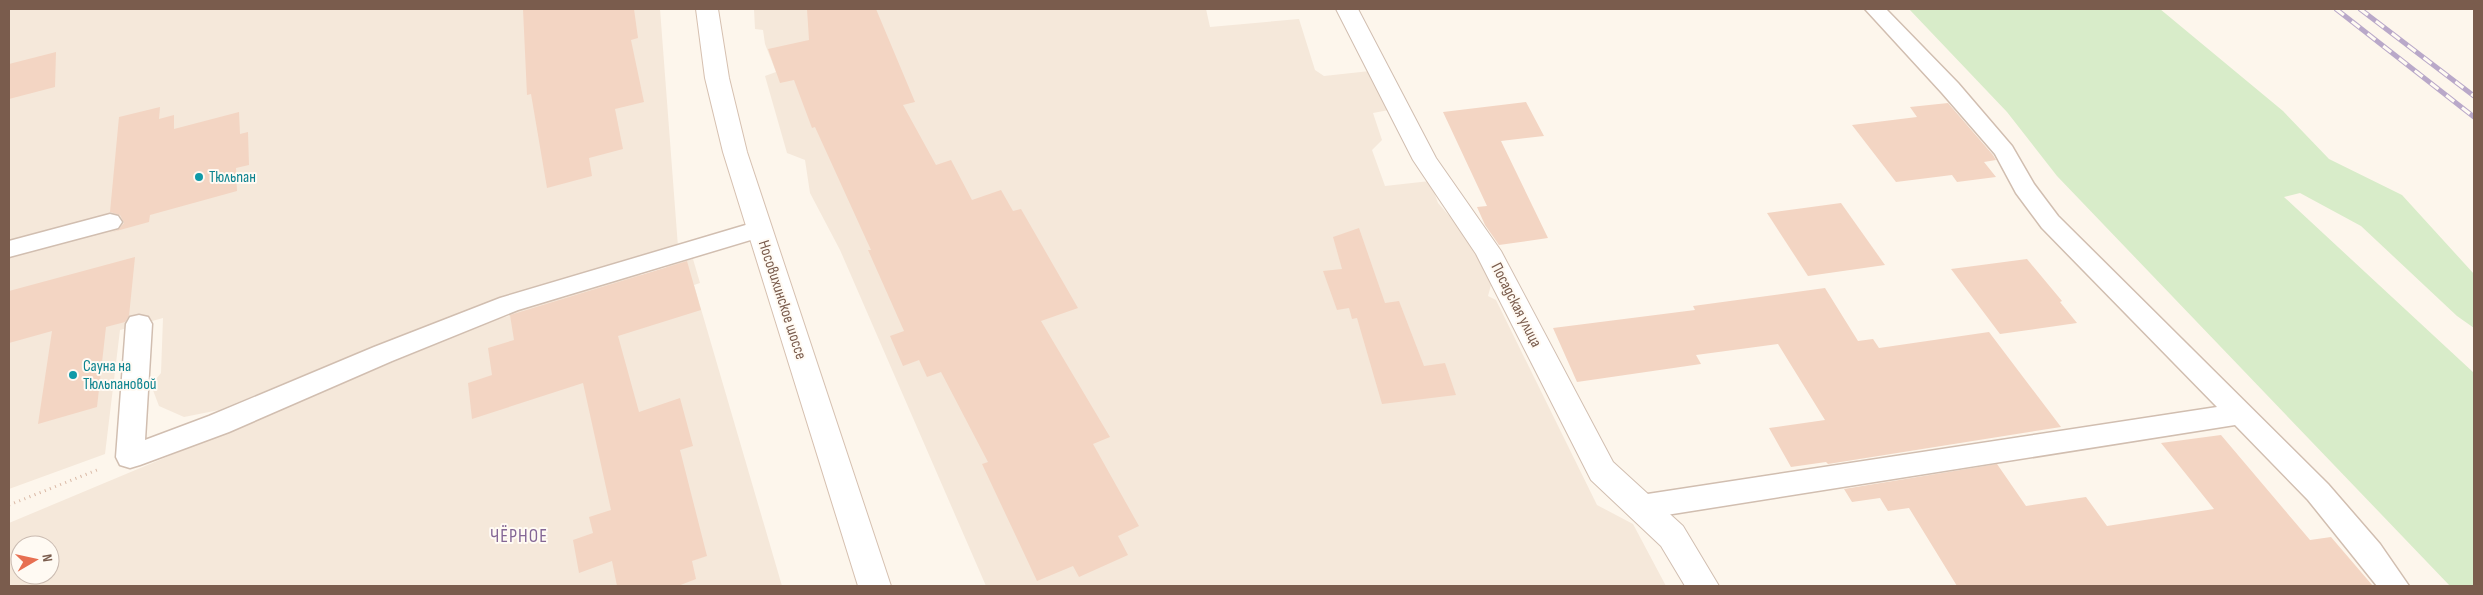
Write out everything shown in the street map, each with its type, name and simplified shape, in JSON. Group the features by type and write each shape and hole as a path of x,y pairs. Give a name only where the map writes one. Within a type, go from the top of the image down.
{"main road":[{"name":"Носовихинское шоссе","path":"707,9 717,78 735,152 875,586"},
{"name":"Посадская улица","path":"1347,9 1425,160 1488,252 1602,471 1672,536 1703,586"}],"lane":[{"path":"1875,9 1950,88 2004,151 2024,188 2050,222 2318,492 2370,553 2394,586"},
{"path":"9,249 110,222"},
{"path":"139,324 130,457 219,424 383,354 509,304 759,229"},
{"path":"1641,507 2241,414"}],"path":[{"path":"9,505 130,457"}],"shaded area":[{"path":"9,9 660,9 678,247 490,304 382,343 219,410 184,417 159,406 151,385 161,373 163,318 120,330 105,454 9,489"},
{"path":"754,9 1206,9 1210,27 1299,19 1315,70 1324,76 1370,71 1389,110 1373,113 1382,140 1372,150 1385,186 1430,181 1438,203 1470,240 1491,285 1488,296 1496,300 1597,505 1633,524 1666,586 986,586 840,250 810,193 805,160 787,153 765,76 776,72 765,44 763,30 755,29"},
{"path":"693,259 700,283 694,285 782,586 9,586 9,523 494,320 509,316 509,310 639,271 641,280 667,273 666,267"}],"green space":[{"path":"1909,9 2160,9 2283,111 2329,159 2402,195 2474,274 2474,328 2457,316 2361,226 2300,193 2284,197 2474,373 2474,586 2450,586 2057,176 2007,112"}],"building":[{"path":"523,9 634,9 638,38 631,40 644,102 615,109 623,149 589,158 592,176 547,188 531,94 527,95"},
{"path":"807,9 876,9 915,102 903,105 936,165 951,160 972,200 1001,190 1013,211 1021,209 1078,308 1041,321 1110,437 1093,444 1139,526 1118,536 1128,555 1079,577 1073,566 1037,581 982,464 988,462 941,372 927,377 919,360 903,366 890,336 904,331 868,250 871,250 815,127 812,128 794,80 780,83 768,49 809,40"},
{"path":"56,52 55,87 9,99 9,64"},
{"path":"1526,102 1544,136 1501,141 1548,238 1499,245 1485,225 1477,207 1487,206 1443,112"},
{"path":"1948,103 1993,155 1996,160 1984,162 1996,177 1957,182 1952,175 1896,182 1852,125 1917,117 1910,107"},
{"name":"Тюльпан","path":"160,107 159,119 174,115 174,129 239,112 240,134 248,132 249,165 236,168 237,191 150,215 149,222 109,233 118,230 124,223 120,215 110,212 119,117"},
{"path":"1841,203 1885,265 1808,276 1767,213"},
{"path":"1359,228 1385,303 1399,301 1424,366 1445,363 1456,395 1382,404 1357,318 1352,319 1349,308 1337,310 1323,271 1342,269 1333,237"},
{"name":"Сауна на Тюльпановой","path":"135,257 129,316 125,322 106,327 97,407 38,424 52,331 9,343 9,291"},
{"path":"2027,259 2062,301 2060,302 2077,323 2000,334 1951,269"},
{"path":"687,261 701,310 618,336 639,412 680,398 693,446 680,450 707,556 692,561 696,579 678,586 617,586 612,561 579,573 573,540 593,533 589,517 611,510 583,383 472,419 468,383 492,375 488,348 514,340 510,315"},
{"path":"1825,288 1858,341 1873,339 1879,348 1989,332 2061,427 1828,464 1826,462 1791,467 1769,428 1825,420 1778,344 1696,355 1701,364 1577,382 1553,328 1695,310 1693,306"},
{"path":"2221,435 2310,540 2331,537 2373,586 1957,586 1909,508 1888,511 1880,498 1852,502 1844,489 1997,464 2026,506 2086,497 2107,526 2214,509 2161,443"}],"railway":[{"path":"2336,9 2474,117"},
{"path":"2360,9 2474,96"}],"place":[{"name":"Тюльпан","path":"199,177"},
{"name":"Сауна на Тюльпановой","path":"73,375"}],"district":[{"name":"ЧЁРНОЕ","path":"519,536"}]}
